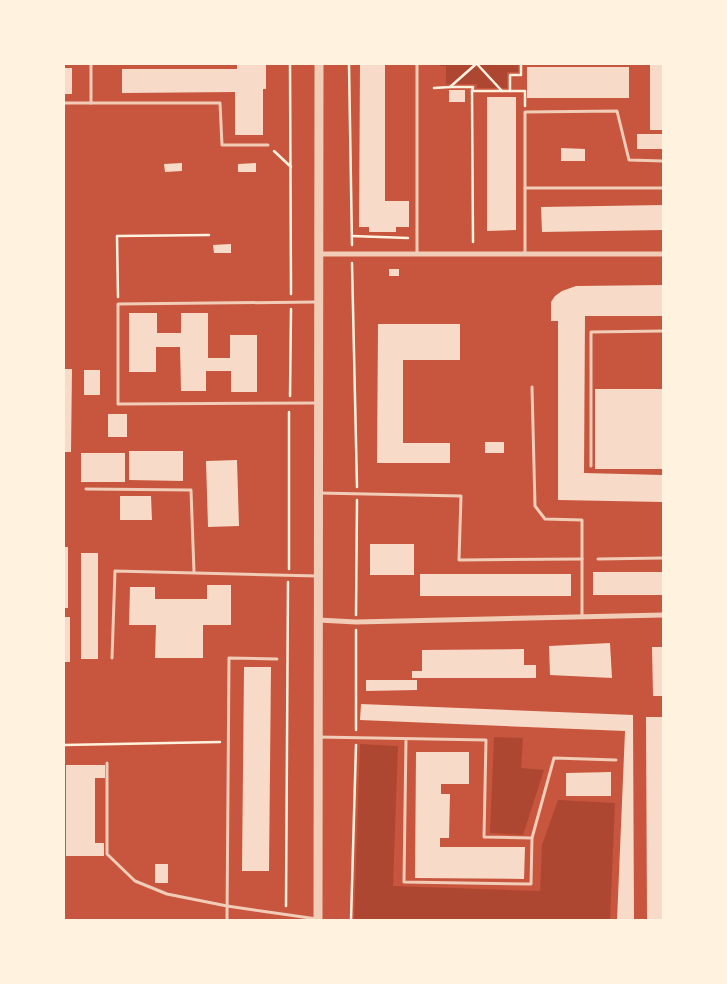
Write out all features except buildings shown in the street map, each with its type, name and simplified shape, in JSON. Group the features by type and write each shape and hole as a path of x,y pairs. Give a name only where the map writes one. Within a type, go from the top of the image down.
{"street":[{"path":"318,920 320,64"},
{"path":"320,254 663,254"},
{"path":"318,620 356,622 663,615"}],"lane":[{"path":"91,64 91,103"},
{"path":"417,64 417,254"},
{"path":"64,103 220,102 222,145 268,145"},
{"path":"525,254 525,112 616,111 629,160 663,160"},
{"path":"525,188 663,188"},
{"path":"319,403 118,404 118,304 320,302"},
{"path":"591,466 591,332 663,331"},
{"path":"532,387 535,506 545,519 582,520 582,617"},
{"path":"86,490 191,490 194,572"},
{"path":"318,493 461,496 459,560 582,559"},
{"path":"598,559 663,558"},
{"path":"112,658 114,571 318,576"},
{"path":"227,920 229,658 277,659"},
{"path":"318,737 486,740 484,837 532,838"},
{"path":"406,739 404,882 531,884 532,838 554,758 616,760"},
{"path":"107,763 107,854 135,881 167,894 227,906 318,920"}],"path":[{"path":"286,914 291,302 290,64"},
{"path":"349,64 357,494 356,739 351,920"},
{"path":"450,87 477,64 502,91"},
{"path":"510,91 510,74 521,75 521,64"},
{"path":"434,88 473,87 473,242"},
{"path":"472,91 525,91 525,112"},
{"path":"268,145 291,167"},
{"path":"118,304 117,236 210,235"},
{"path":"352,236 417,238"},
{"path":"64,745 227,742"}],"shaded area":[{"path":"440,64 518,64 518,72 507,72 507,88 477,88 477,84 446,84 446,66 440,66"},
{"path":"494,737 523,738 521,768 544,770 523,835 490,833"},
{"path":"360,744 398,746 393,886 540,891 542,845 558,800 615,803 610,920 354,920"}]}
